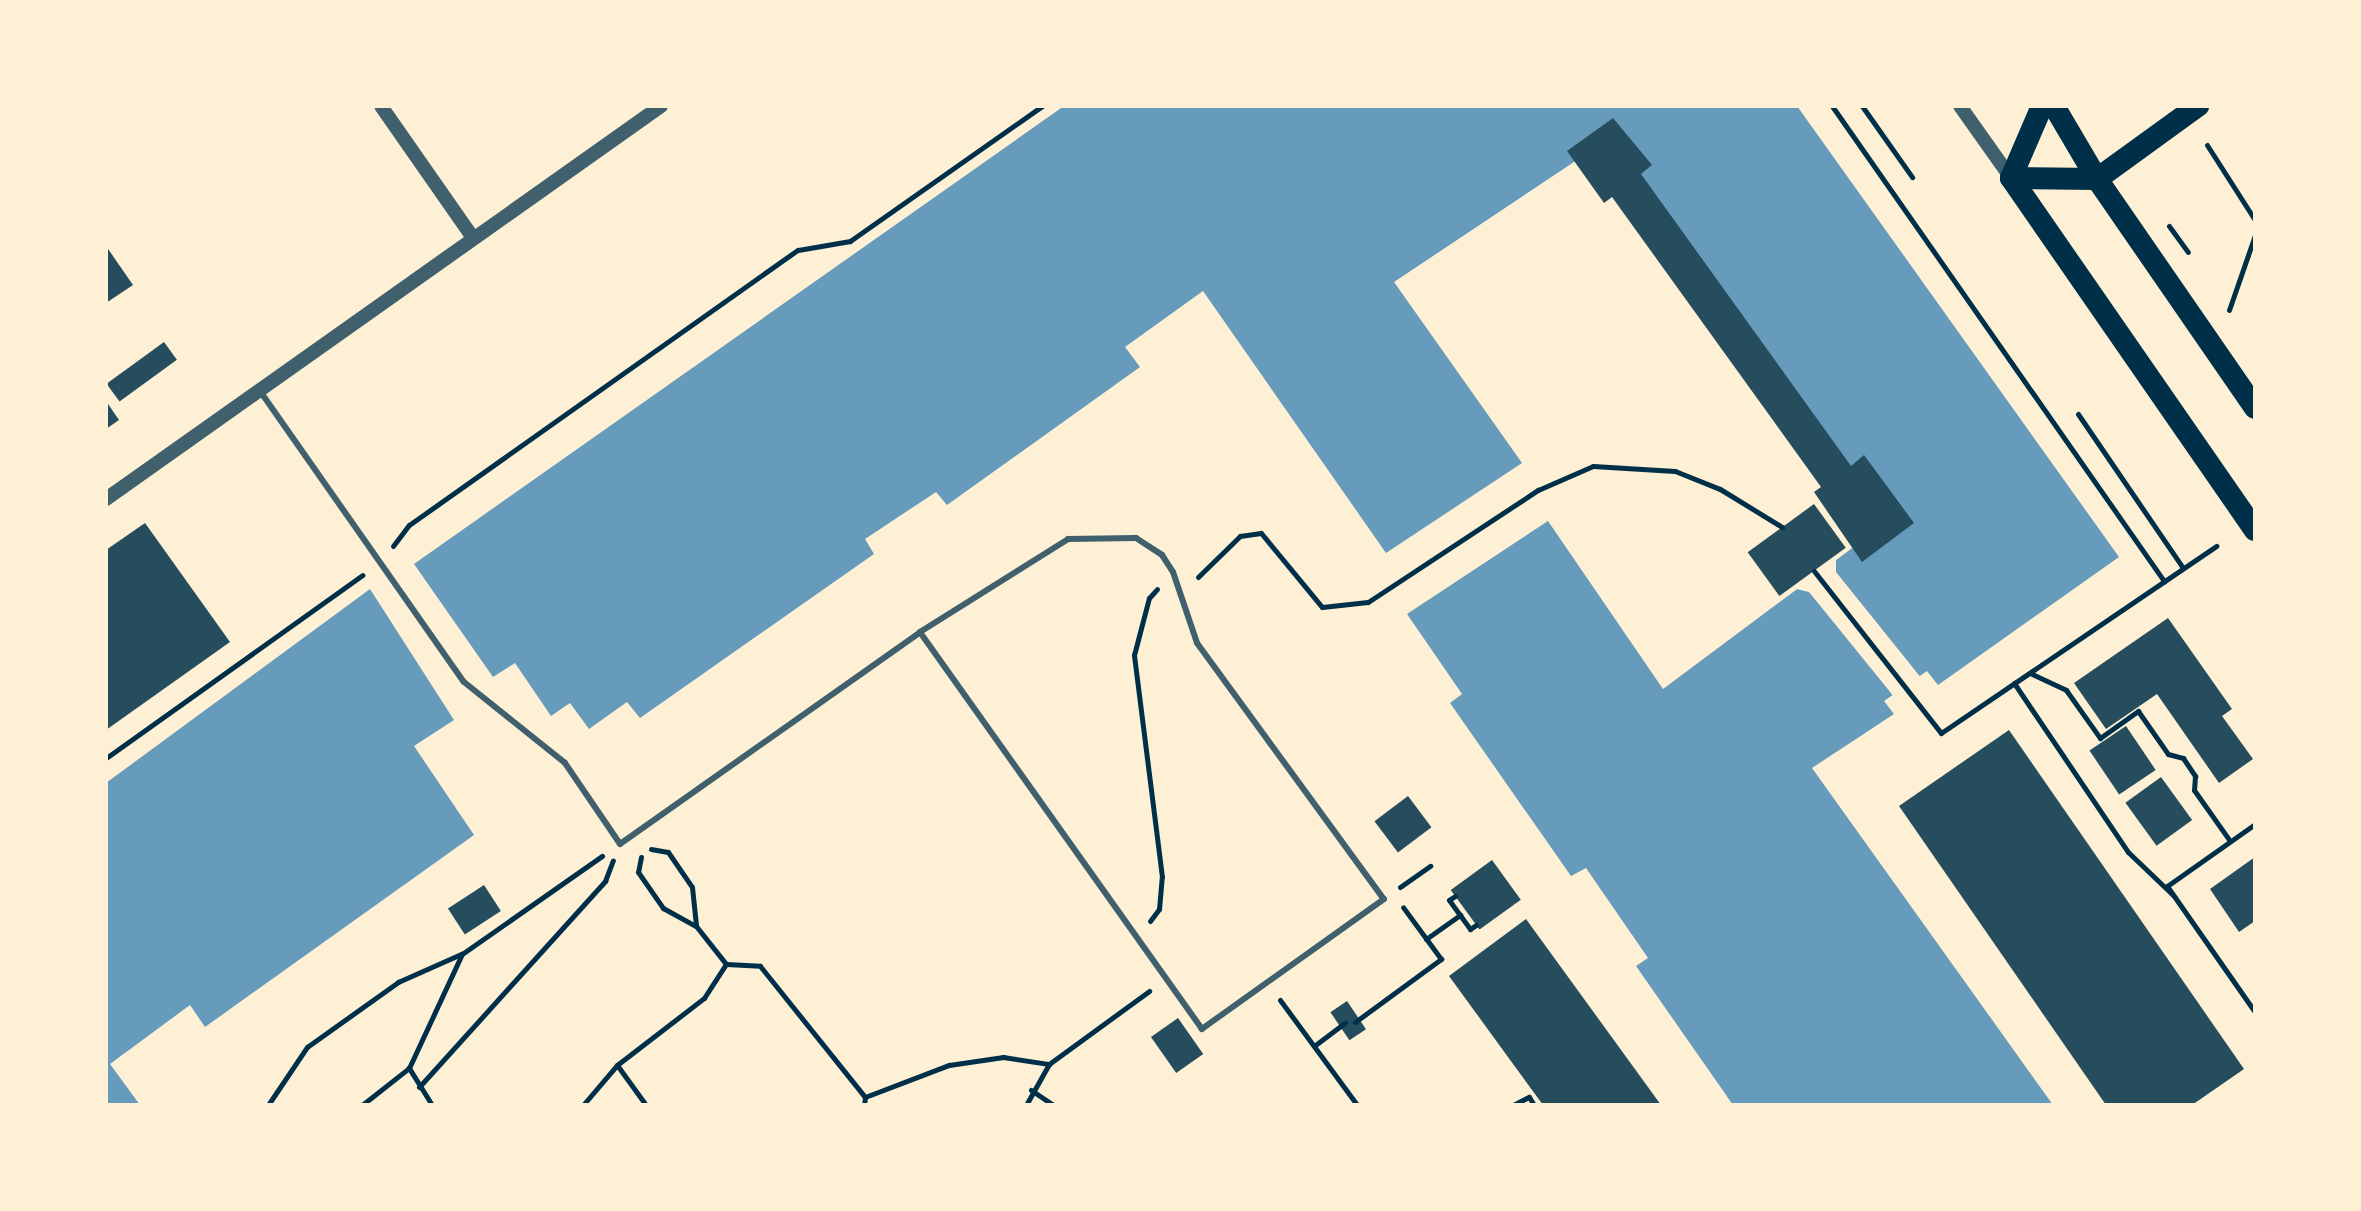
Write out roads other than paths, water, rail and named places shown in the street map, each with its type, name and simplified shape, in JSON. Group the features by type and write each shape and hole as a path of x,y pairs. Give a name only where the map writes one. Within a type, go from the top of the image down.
{"highway":[{"path":"2011,178 2042,106"},
{"path":"2054,106 2097,179 2255,408"},
{"path":"2011,178 2097,179 2198,106"},
{"path":"2011,178 2255,530"}],"street":[{"path":"381,106 473,238"},
{"path":"106,499 661,106"},
{"path":"1960,106 2011,178"}],"lane":[{"path":"259,391 464,682 565,763 620,844 920,632 1068,539 1136,538 1162,555 1183,592 1197,643 1384,899 1202,1029 920,632"}],"water":[{"path":"1064,106 1797,106 2119,557 1938,685 1927,671 1884,701 1894,714 1812,768 2053,1105 1733,1105 1636,966 1648,958 1586,868 1571,876 1450,703 1462,694 1407,614 1548,521 1663,689 1855,546 1850,470 1637,172 1577,160 1394,282 1522,463 1386,553 1203,291 1125,347 1140,367 947,505 936,492 865,539 874,554 640,718 627,702 589,729 570,703 551,716 515,663 493,677 414,564"},
{"path":"370,589 454,720 414,746 474,835 205,1027 190,1005 110,1064 140,1105 106,1105 106,783"}]}
